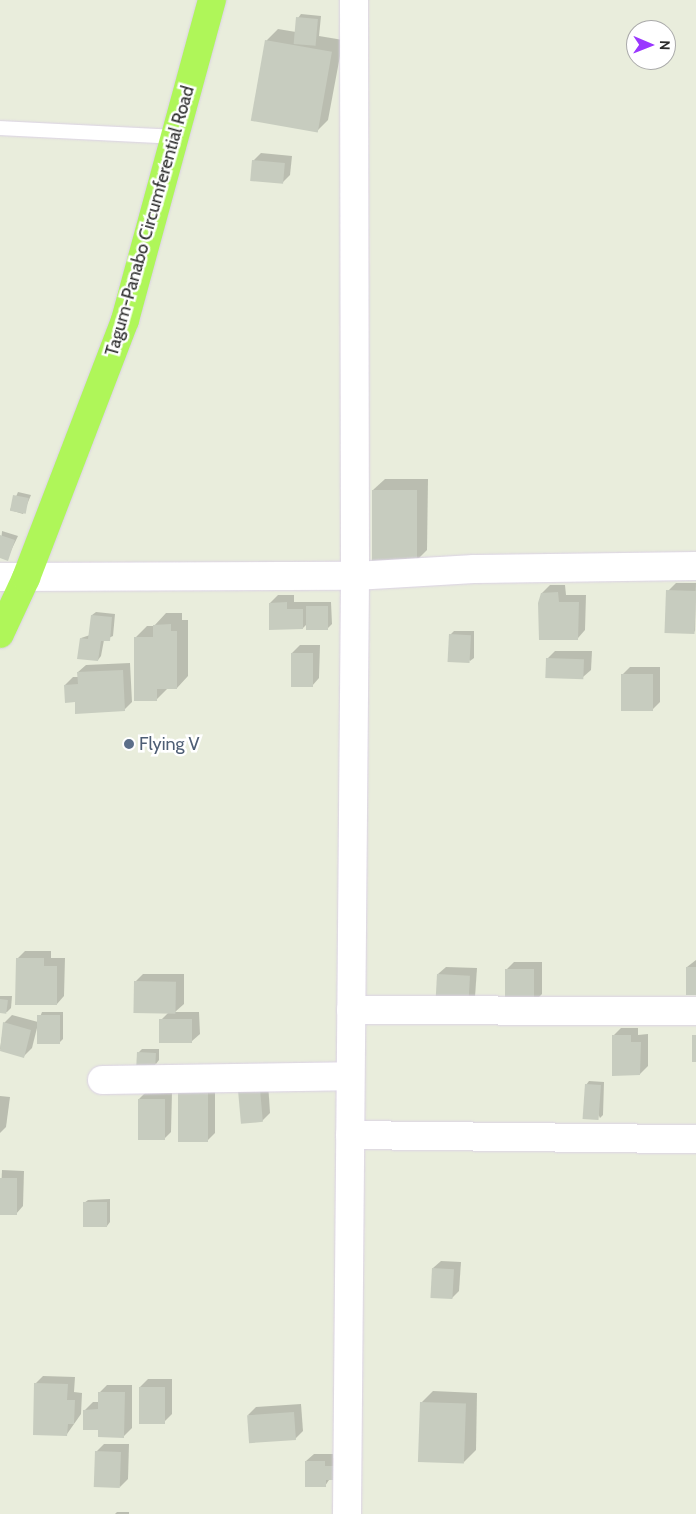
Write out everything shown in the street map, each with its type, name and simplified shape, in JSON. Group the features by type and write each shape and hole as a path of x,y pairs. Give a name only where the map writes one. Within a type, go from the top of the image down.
{"main road":[{"name":"Tagum-Panabo Circumferential Road","path":"0,634 13,578 125,320 212,0"}],"street":[{"path":"347,1514 355,576 354,0"},
{"path":"13,578 355,576 474,569 696,566"},
{"path":"351,1010 696,1012"},
{"path":"102,1080 350,1076"},
{"path":"350,1135 696,1139"}],"lane":[{"path":"0,128 176,137"}],"building":[{"path":"296,17 318,19 316,46 294,44"},
{"path":"265,40 332,52 318,133 251,121"},
{"path":"252,160 285,163 283,184 250,181"},
{"path":"372,490 417,490 417,562 372,562"},
{"path":"13,495 29,498 26,514 10,511"},
{"path":"0,535 15,540 8,561 0,558"},
{"path":"666,590 696,591 694,634 664,633"},
{"path":"558,592 559,602 579,602 578,640 539,640 538,603 541,593"},
{"path":"287,602 287,609 303,609 303,629 269,630 269,603"},
{"path":"306,606 328,606 328,630 306,630"},
{"path":"91,615 112,617 110,641 101,641 98,661 77,659 80,638 88,639"},
{"path":"171,624 171,631 177,631 177,689 157,689 157,701 134,701 134,637 153,637 153,625"},
{"path":"449,634 471,635 470,663 448,662"},
{"path":"291,653 313,653 313,687 291,687"},
{"path":"546,658 584,659 583,679 545,678"},
{"path":"123,670 125,711 75,714 75,702 65,703 64,685 78,684 77,672"},
{"path":"621,674 653,674 653,711 621,711"},
{"path":"16,958 44,958 44,966 57,966 57,1005 15,1005"},
{"path":"686,967 696,967 696,995 686,995"},
{"path":"505,969 534,969 534,1003 505,1003"},
{"path":"437,974 470,976 468,1006 435,1004"},
{"path":"134,981 176,982 175,1014 133,1013"},
{"path":"0,999 8,1000 6,1014 0,1013"},
{"path":"37,1015 60,1015 60,1044 37,1044"},
{"path":"159,1019 192,1019 192,1043 159,1043"},
{"path":"3,1022 31,1030 24,1058 0,1051"},
{"path":"612,1035 631,1035 631,1042 641,1042 640,1075 612,1076"},
{"path":"692,1035 696,1035 696,1062 692,1062"},
{"path":"137,1052 156,1053 155,1066 136,1065"},
{"path":"585,1084 601,1085 599,1120 583,1119"},
{"path":"260,1089 263,1122 241,1124 238,1091"},
{"path":"178,1091 208,1091 208,1142 178,1142"},
{"path":"138,1099 165,1099 165,1140 138,1140"},
{"path":"0,1178 17,1178 17,1215 0,1215"},
{"path":"83,1202 107,1202 107,1227 83,1227"},
{"path":"432,1268 454,1269 452,1299 430,1298"},
{"path":"34,1383 68,1384 67,1400 75,1400 74,1424 68,1424 67,1436 33,1435"},
{"path":"139,1387 165,1387 165,1424 139,1424"},
{"path":"98,1392 125,1392 124,1438 98,1437 98,1430 83,1430 83,1410 98,1409"},
{"path":"420,1402 466,1404 464,1464 418,1462"},
{"path":"294,1412 296,1440 249,1443 247,1415"},
{"path":"95,1451 121,1452 120,1488 94,1487"},
{"path":"305,1461 325,1461 325,1466 335,1466 335,1480 326,1480 326,1487 305,1487"}],"place":[{"name":"Flying V","path":"129,744"}]}
